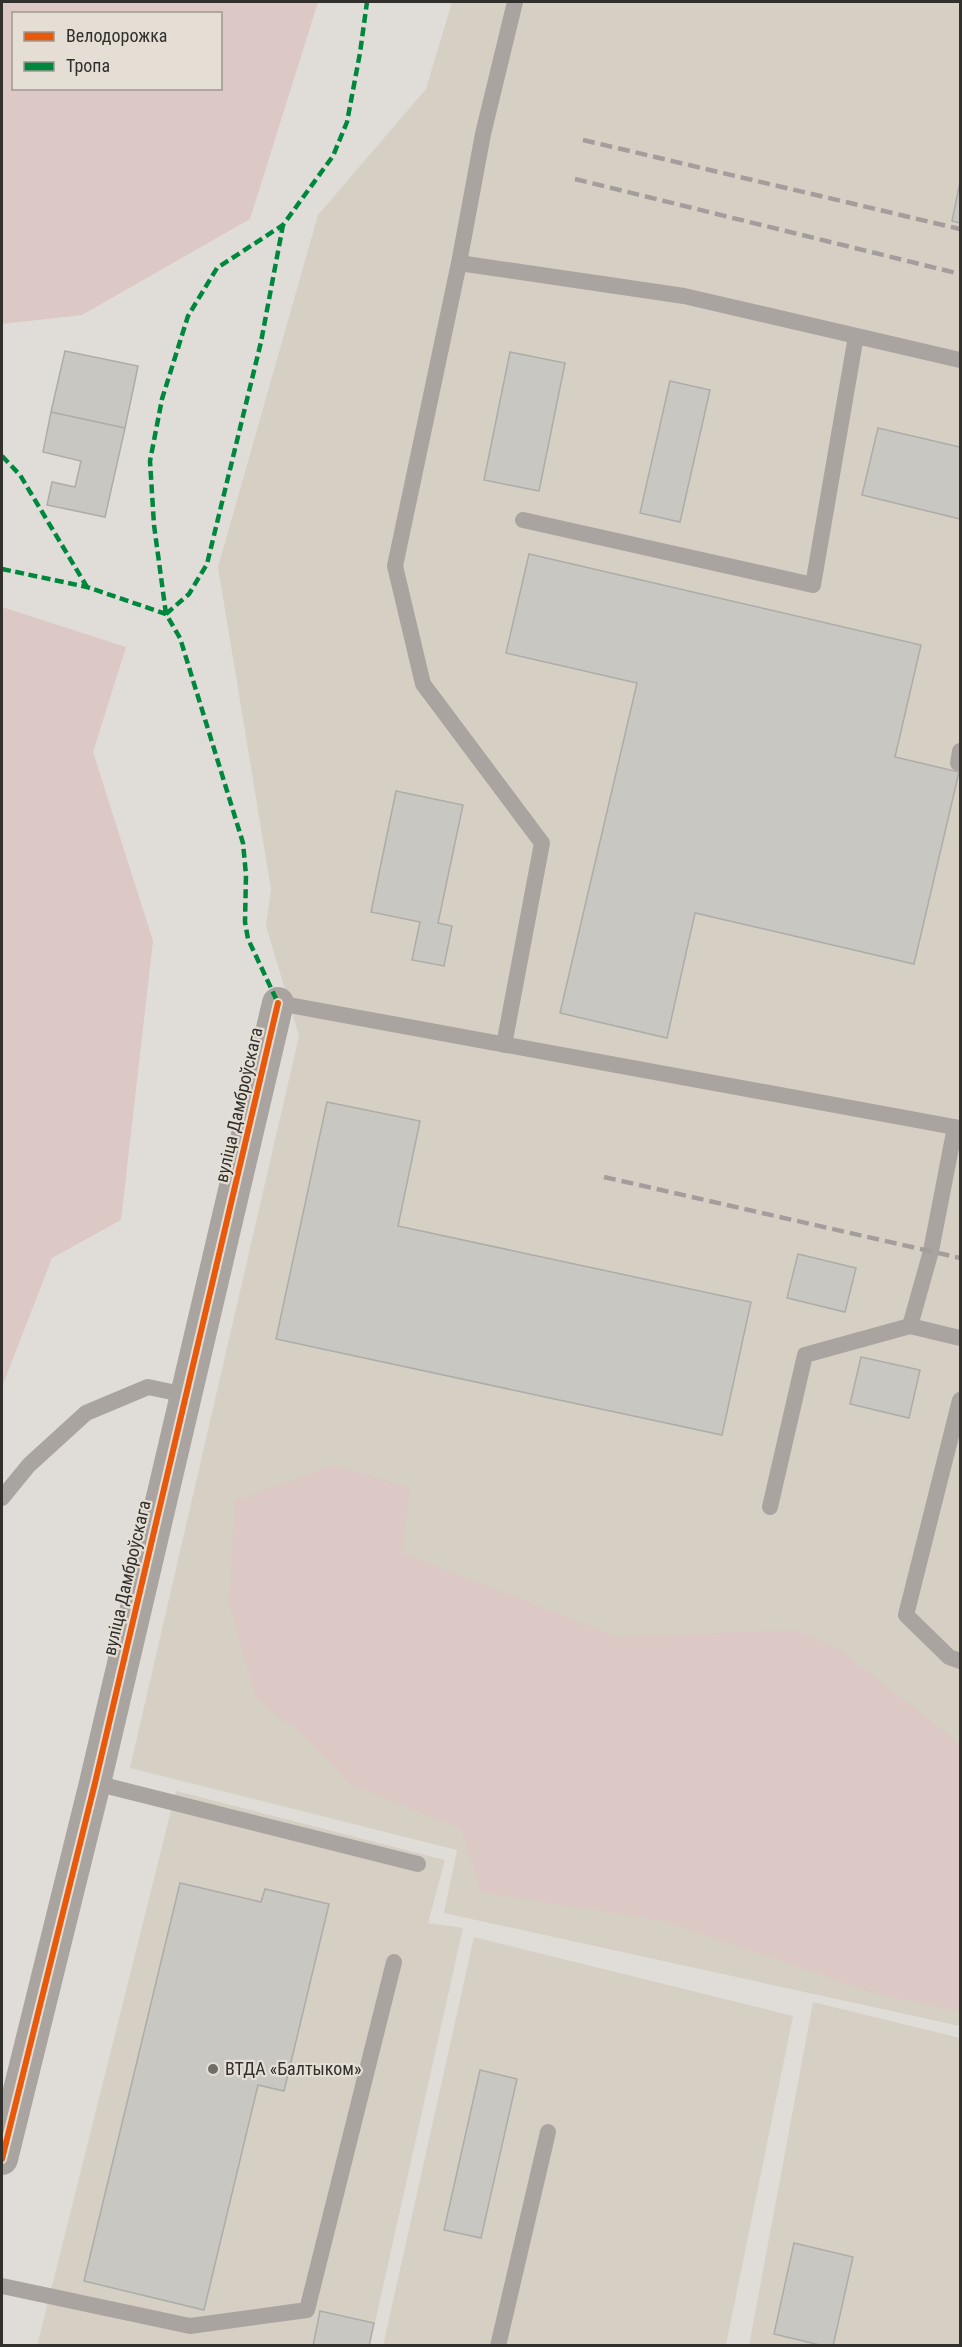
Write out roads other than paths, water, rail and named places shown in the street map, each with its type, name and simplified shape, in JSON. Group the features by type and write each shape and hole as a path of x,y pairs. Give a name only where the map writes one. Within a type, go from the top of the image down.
{"street":[{"name":"вуліца Дамброўскага","path":"2,2159 95,1783 278,1003"}],"lane":[{"path":"504,1045 542,843 423,684 395,566 459,263 483,134 515,2"},
{"path":"459,263 684,296 960,360"},
{"path":"523,520 813,585 856,336"},
{"path":"278,1003 958,1128 931,1251 910,1326"},
{"path":"770,1507 805,1355 910,1326 960,1338"},
{"path":"2,1498 29,1465 86,1413 147,1387 186,1395"},
{"path":"960,1400 906,1615 949,1657 960,1660"},
{"path":"95,1783 418,1864"},
{"path":"2,2286 190,2326 307,2310 394,1962"},
{"path":"498,2346 548,2133"}],"railway":[{"path":"583,140 960,229"},
{"path":"575,179 960,274"},
{"path":"604,1177 960,1258"}],"place":[{"name":"ВТДА «Балтыком»","path":"213,2069"}]}
